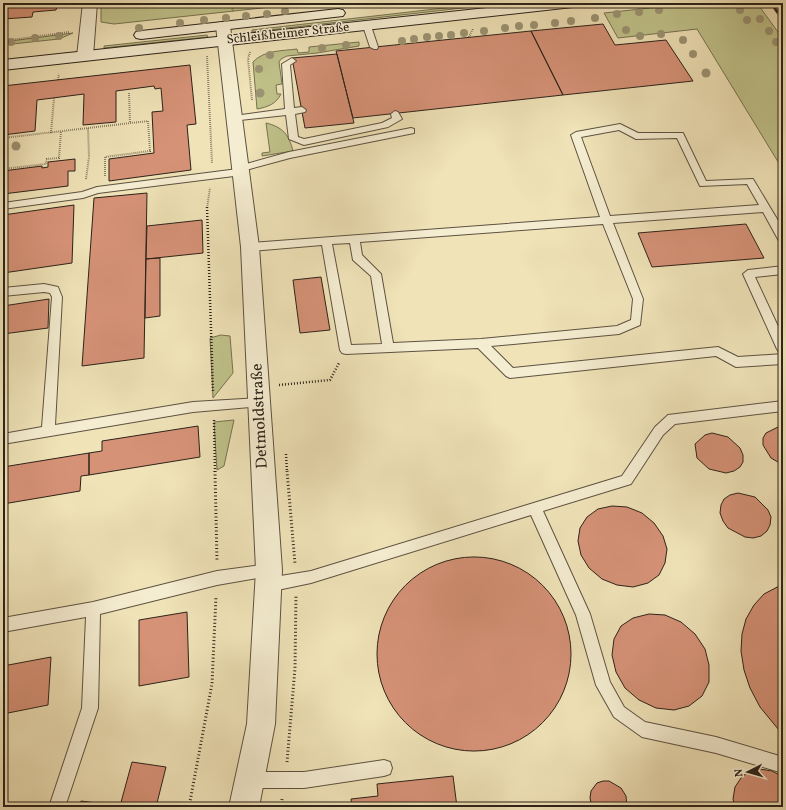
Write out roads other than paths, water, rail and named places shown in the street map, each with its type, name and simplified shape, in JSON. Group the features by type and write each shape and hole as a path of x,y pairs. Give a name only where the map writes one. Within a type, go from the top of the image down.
{"main road":[{"path":"90,3 90,42"},
{"name":"Schleißheimer Straße","path":"3,50 90,42 367,26 515,6 573,3"},
{"name":"Schleißheimer Straße","path":"127,37 224,34 350,12"},
{"name":"Detmoldstraße","path":"224,34 234,119 242,170 250,247 268,578 261,724 244,807"},
{"name":"Schleißheimer Straße","path":"3,65 90,42"}],"lane":[{"path":"367,26 374,47"},
{"path":"3,206 83,196 105,189 212,176 242,170 289,155 411,131 396,117 385,125 304,142 294,140 286,64 292,61"},
{"path":"234,119 290,113 302,110"},
{"path":"326,241 346,350 481,343 619,330 636,322 638,299 606,219 576,135 620,127 636,136 680,134 704,184 750,181 783,238"},
{"path":"250,247 766,208"},
{"path":"354,239 357,257 376,274 388,347"},
{"path":"783,270 748,274 783,349"},
{"path":"3,292 44,288 54,290 57,296 48,432"},
{"path":"481,343 510,373 718,351 736,362 783,359"},
{"path":"3,439 193,407 214,406 259,395"},
{"path":"3,625 93,609 217,578 311,577 626,480 659,431 672,419 783,406"},
{"path":"535,509 582,614 603,685 619,712 642,729 716,744 783,764"},
{"path":"57,807 90,708 93,609"},
{"path":"250,780 304,780 384,768"}],"railway":[{"path":"771,3 783,20"}]}
